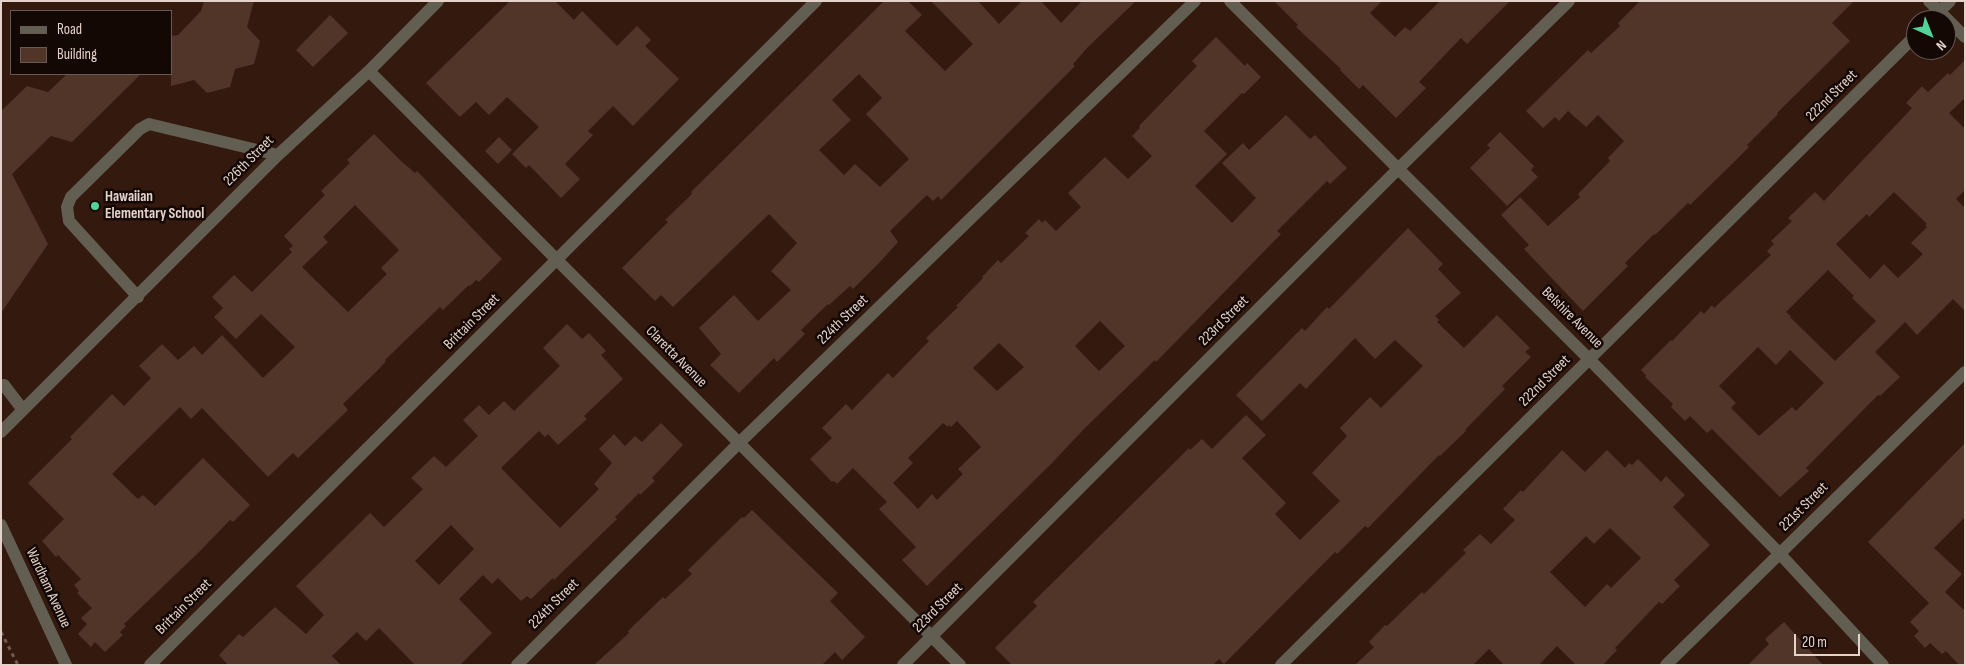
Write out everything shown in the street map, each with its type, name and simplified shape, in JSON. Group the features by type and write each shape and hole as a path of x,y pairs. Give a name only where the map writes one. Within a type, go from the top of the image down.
{"street":[{"name":"226th Street","path":"1,432 138,298 278,156 369,72 438,1"},
{"name":"Brittain Street","path":"150,665 816,1"},
{"name":"224th Street","path":"517,665 739,443 1195,1"},
{"name":"Belshire Avenue","path":"1230,1 1589,359 1780,554 1883,665"},
{"name":"223rd Street","path":"903,665 1399,168 1569,1"},
{"path":"1941,10 1950,1"},
{"name":"222nd Street","path":"1281,665 1906,45"},
{"name":"Claretta Avenue","path":"369,72 960,665"},
{"path":"138,298 69,220 67,207 71,196 140,129 149,124 278,156"},
{"name":"221st Street","path":"1666,665 1965,372"},
{"path":"4,385 23,410"},
{"name":"Wardham Avenue","path":"1,525 66,665"}],"path":[{"path":"1,632 18,665"}],"building":[{"path":"204,1 254,1 247,27 260,41 254,64 235,69 230,87 207,93 194,80 171,86 172,36 178,35 201,11"},
{"path":"510,1 555,1 574,20 582,11 617,46 637,26 651,40 645,46 679,79 633,126 613,106 588,131 593,135 565,164 580,179 561,198 529,165 526,168 512,154 539,127 507,97 489,115 476,102 460,117 426,83"},
{"path":"884,1 908,1 922,15 905,31 945,71 973,44 931,1 978,1 999,24 1022,1 1041,1 1061,23 1082,1 1136,1 1088,47 1073,64 1075,66 941,200 938,196 933,201 927,195 890,231 898,242 880,262 853,289 850,286 828,304 801,330 805,334 777,362 774,358 739,393 710,365 721,354 699,328 734,295 758,321 791,290 771,271 797,243 769,214 673,307 661,295 655,301 622,268 668,222 665,220 692,194 691,192","holes":["859,74 882,98 866,114 909,159 880,187 855,164 844,175 819,150 851,120 832,100"]},
{"path":"1274,1 1382,1 1370,13 1395,37 1405,27 1410,31 1440,1 1510,1 1467,44 1461,38 1419,82 1426,88 1396,118 1363,85 1359,89 1341,69 1296,27 1298,25"},
{"path":"1640,1 1854,1 1832,23 1850,41 1777,113 1747,145 1749,147 1731,165 1690,205 1688,203 1654,234 1625,263 1628,266 1583,311 1524,249 1529,245 1501,215 1520,197 1548,226 1580,197 1578,194 1610,161 1608,158 1624,141 1598,115 1586,127 1568,111 1559,121 1555,117 1543,128 1526,111 1588,50 1591,53 1620,26 1618,23"},
{"path":"330,15 348,33 313,67 296,50"},
{"path":"1216,37 1245,66 1247,63 1261,77 1204,131 1227,154 1195,186 1232,223 1256,198 1222,163 1243,143 1249,150 1286,115 1310,139 1315,135 1347,168 1330,184 1327,181 1277,231 1281,234 1156,362 1155,360 1084,429 927,586 902,560 916,547 879,509 887,502 853,468 837,484 834,481 832,482 810,459 832,438 822,428 846,404 852,410 888,373 893,378 929,341 926,338 958,307 956,306 998,260 1001,263 1029,236 1025,233 1039,219 1042,223 1045,220 1056,231 1081,207 1068,193 1105,157 1128,179 1152,156 1132,136 1140,128 1139,126 1197,66 1192,61","holes":["1100,321 1125,346 1099,371 1075,346","999,343 1024,367 997,391 973,368","957,421 981,447 958,469 963,474 937,500 932,494 918,509 893,483 913,463 908,458 943,423 951,427"]},
{"path":"1965,60 1965,98 1949,113 1965,129 1965,190 1956,199 1965,208 1965,311 1953,299 1917,335 1905,322 1875,352 1900,377 1880,396 1878,395 1806,468 1809,471 1780,497 1712,429 1707,433 1690,416 1685,421 1671,407 1673,404 1645,377 1646,375 1641,370 1701,311 1704,314 1712,305 1714,308 1771,255 1767,251 1774,244 1771,241 1792,221 1788,218 1815,192 1824,201 1912,108 1906,103 1922,86 1928,92 1948,73 1950,75","holes":["1894,192 1927,224 1925,225 1927,227 1911,243 1923,254 1898,278 1884,264 1870,279 1836,244 1867,214 1869,217","1828,270 1854,296 1852,298 1876,321 1835,361 1786,312","1758,347 1776,365 1790,350 1824,383 1796,411 1792,407 1759,436 1731,408 1736,403 1719,386"]},
{"path":"66,75 140,75 72,142 51,136 12,174 48,244 1,313 1,111 27,86 48,92"},
{"path":"1500,132 1534,166 1531,170 1538,177 1507,206 1470,168 1490,148 1487,145"},
{"path":"374,134 401,161 415,173 417,171 502,259 479,282 476,280 469,285 443,310 440,307 343,404 348,410 298,458 293,453 268,477 202,408 191,419 180,407 112,474 138,499 143,495 155,506 203,458 250,505 233,522 230,520 124,624 126,626 120,632 123,635 105,652 95,642 91,647 78,634 87,624 81,618 92,608 77,593 79,591 74,585 81,579 58,555 56,557 42,541 64,519 28,483 72,439 70,437 112,394 124,406 151,378 139,366 162,344 178,360 194,346 202,355 222,335 263,378 295,347 261,314 236,339 214,317 223,308 212,297 234,275 252,292 292,252 289,249 293,246 284,236 325,195 321,191 350,163 347,160","holes":["355,205 399,250 381,268 387,274 348,312 302,267 328,242 323,237"]},
{"path":"499,137 512,150 498,164 485,151"},
{"path":"1408,228 1443,264 1438,269 1461,293 1435,316 1439,320 1437,322 1464,348 1497,315 1530,348 1525,352 1531,357 1502,386 1505,389 1466,431 1439,455 1368,528 1365,526 1337,554 1335,552 1224,664 1219,659 1213,665 1012,665 995,648 1037,606 1033,602 1189,448 1190,450 1202,439 1212,449 1246,415 1266,435 1242,458 1286,503 1275,514 1300,540 1340,501 1312,473 1347,436 1340,428 1370,397 1381,408 1423,366 1395,340 1375,359 1355,338 1306,389 1300,383 1262,421 1236,395 1302,328 1305,331 1327,307 1329,309"},
{"path":"567,324 582,339 589,333 606,351 601,355 623,379 584,416 587,419 558,445 548,434 545,437 539,431 501,468 560,528 599,489 594,484 612,463 599,449 614,434 625,446 635,436 642,442 661,423 683,445 652,478 655,481 640,495 639,493 615,517 617,519 554,580 553,578 531,599 527,596 521,601 498,578 492,584 483,575 459,599 492,633 460,665 415,665 379,628 366,641 357,632 332,656 341,665 228,665 219,655 239,634 243,637 275,607 306,634 324,615 296,586 370,513 384,527 423,489 411,478 434,456 446,467 478,436 463,420 479,405 489,415 504,401 514,411 560,366 543,348","holes":["451,525 474,549 439,585 415,561"]},
{"path":"1965,443 1965,517 1934,548 1962,574 1945,592 1965,611 1965,665 1959,665 1946,651 1942,654 1930,643 1925,648 1914,636 1919,631 1910,622 1929,603 1868,542"},
{"path":"1562,450 1585,472 1607,450 1625,468 1629,463 1632,465 1638,459 1661,482 1666,476 1685,495 1673,507 1710,545 1674,580 1680,586 1662,604 1659,602 1615,648 1617,650 1603,665 1576,665 1557,646 1539,665 1504,665 1489,649 1473,665 1355,665 1374,647 1369,642 1385,625 1387,626 1422,592 1424,594 1466,553 1463,550 1480,534 1491,544 1515,520 1503,509 1521,490 1523,492","holes":["1610,528 1641,558 1611,588 1607,584 1585,607 1550,572 1586,536 1594,544"]},
{"path":"752,510 838,593 830,601 865,637 842,660 835,652 822,665 594,665 629,633 628,631 663,597 665,599 692,574 688,570 742,517 744,518"},
{"path":"1784,622 1823,665 1748,665 1769,644 1765,639"}],"place":[{"name":"Hawaiian Elementary School","path":"95,206"}]}
